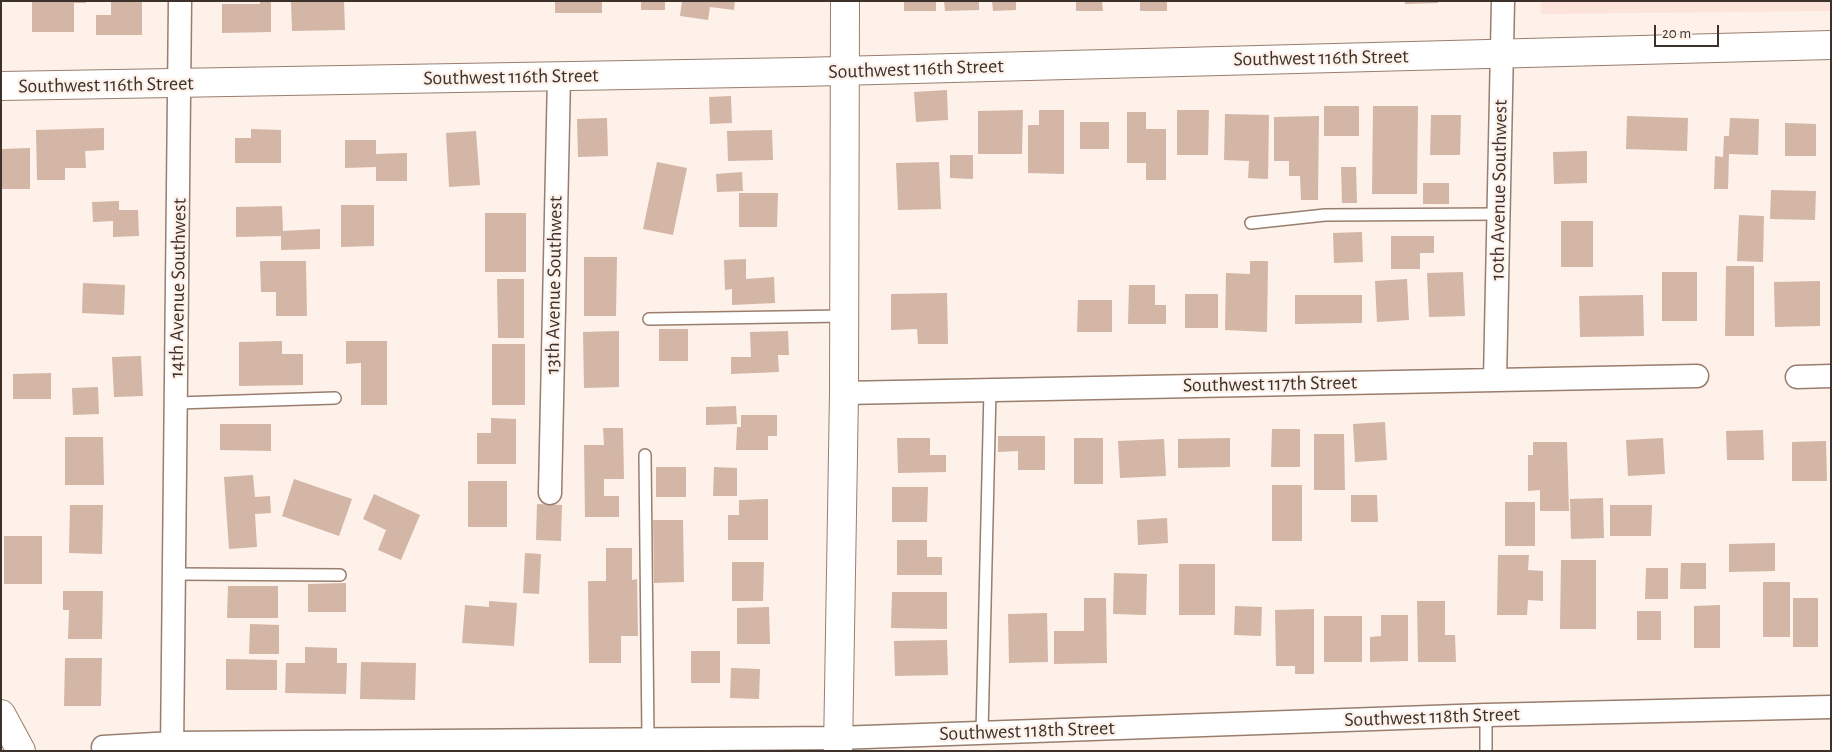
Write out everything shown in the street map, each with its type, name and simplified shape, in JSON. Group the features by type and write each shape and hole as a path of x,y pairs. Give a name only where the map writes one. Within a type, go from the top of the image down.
{"street":[{"name":"14th Avenue Southwest","path":"172,747 176,574 180,1"},
{"path":"838,744 844,393 845,1"},
{"name":"10th Avenue Southwest","path":"1495,379 1503,1"},
{"name":"Southwest 116th Street","path":"1,86 180,85 845,71 1502,54 1633,48 1831,45"},
{"name":"13th Avenue Southwest","path":"550,493 559,76"},
{"name":"Southwest 117th Street","path":"844,393 1697,376"},
{"path":"1797,377 1831,376"},
{"name":"Southwest 118th Street","path":"103,747 648,739 838,744 982,733 1486,715 1831,708"},
{"path":"1,714 21,751"}],"lane":[{"path":"1251,223 1325,215 1499,214"},
{"path":"649,319 844,316"},
{"path":"982,733 990,390"},
{"path":"176,404 335,398"},
{"path":"645,456 648,739"},
{"path":"176,574 340,574"},
{"path":"1486,715 1486,751"}],"shaded area":[{"path":"1541,1 1831,1 1831,11 1541,14"}],"building":[{"path":"32,1 86,1 86,3 74,3 74,32 32,32"},
{"path":"111,1 142,1 142,35 96,35 96,15 111,15"},
{"path":"260,1 271,1 271,32 222,33 222,4 260,4"},
{"path":"291,1 344,1 345,30 292,31"},
{"path":"555,1 602,1 602,13 555,13"},
{"path":"641,1 665,1 665,10 641,10"},
{"path":"682,1 735,1 734,10 710,7 708,20 680,16"},
{"path":"904,1 936,1 936,11 904,11"},
{"path":"944,1 979,1 979,10 945,11"},
{"path":"992,1 1016,1 1016,10 993,11"},
{"path":"1076,1 1102,1 1103,11 1076,11"},
{"path":"1140,1 1167,1 1167,11 1140,11"},
{"path":"1405,1 1438,1 1438,3 1405,4"},
{"path":"947,90 948,120 916,122 914,92"},
{"path":"731,96 732,123 710,124 709,97"},
{"path":"1324,106 1359,106 1359,136 1324,136"},
{"path":"1373,106 1418,106 1417,194 1372,194"},
{"path":"1023,110 1022,154 978,154 978,111"},
{"path":"1039,110 1064,110 1064,174 1028,173 1028,125 1039,125"},
{"path":"1177,110 1209,110 1208,155 1177,155"},
{"path":"1127,112 1146,112 1146,129 1166,129 1166,180 1146,180 1146,163 1127,163"},
{"path":"1225,114 1269,115 1268,179 1248,178 1249,161 1224,160"},
{"path":"1431,115 1461,115 1460,155 1430,155"},
{"path":"1319,116 1318,200 1301,200 1300,176 1289,176 1289,161 1274,161 1274,117"},
{"path":"1627,116 1688,118 1687,151 1626,149"},
{"path":"607,118 608,156 578,157 577,119"},
{"path":"1730,118 1759,119 1758,155 1729,154 1728,189 1714,189 1715,156 1723,157 1724,136 1729,136"},
{"path":"1080,122 1109,122 1109,149 1080,149"},
{"path":"1785,123 1816,124 1816,156 1785,156"},
{"path":"104,128 104,150 85,151 86,168 65,168 65,180 37,180 36,130"},
{"path":"251,129 281,130 281,163 235,163 235,138 251,138"},
{"path":"772,130 773,160 728,161 727,131"},
{"path":"476,131 480,185 449,187 446,133"},
{"path":"345,140 376,140 376,154 407,153 407,181 376,181 376,167 345,168"},
{"path":"30,148 30,189 1,189 1,149"},
{"path":"1587,151 1587,183 1554,184 1553,152"},
{"path":"950,155 973,155 973,179 950,178"},
{"path":"657,162 687,168 673,235 643,229"},
{"path":"939,162 941,209 898,210 896,163"},
{"path":"1341,167 1356,167 1357,203 1342,203"},
{"path":"742,172 743,191 717,192 716,174"},
{"path":"1423,183 1449,183 1449,204 1423,204"},
{"path":"1771,190 1816,191 1815,220 1770,219"},
{"path":"739,193 778,193 777,227 739,227"},
{"path":"119,201 119,210 138,210 139,236 113,237 113,221 93,222 92,202"},
{"path":"341,205 374,205 374,246 341,247"},
{"path":"282,206 283,231 320,229 320,249 281,250 281,236 236,237 236,207"},
{"path":"485,213 526,213 526,272 485,272"},
{"path":"1739,215 1764,216 1763,262 1737,261"},
{"path":"1561,221 1593,221 1593,267 1561,267"},
{"path":"1362,232 1363,262 1334,263 1333,233"},
{"path":"1391,236 1434,236 1434,253 1420,253 1420,269 1391,269"},
{"path":"584,257 617,257 616,316 584,316"},
{"path":"746,259 746,279 774,277 775,303 732,305 732,289 725,290 724,260"},
{"path":"260,261 306,261 307,316 276,316 276,292 261,292"},
{"path":"1250,261 1268,261 1267,332 1225,330 1226,273 1250,274"},
{"path":"1726,266 1754,266 1754,336 1725,336"},
{"path":"1463,272 1465,316 1429,317 1427,273"},
{"path":"1662,272 1697,272 1697,321 1662,321"},
{"path":"497,279 524,279 524,338 498,338"},
{"path":"1407,279 1409,320 1377,322 1375,281"},
{"path":"1820,281 1820,326 1775,327 1774,282"},
{"path":"83,283 125,285 124,315 82,313"},
{"path":"1129,285 1155,285 1155,305 1166,305 1166,324 1128,324"},
{"path":"947,293 948,344 918,344 917,329 891,330 891,294"},
{"path":"1185,294 1218,294 1218,328 1185,328"},
{"path":"1295,295 1362,295 1362,323 1295,324"},
{"path":"1643,295 1644,336 1580,337 1579,296"},
{"path":"1078,300 1112,300 1112,332 1077,332"},
{"path":"659,329 688,329 688,361 659,361"},
{"path":"619,331 619,387 584,388 583,332"},
{"path":"788,331 789,355 778,355 779,372 731,374 731,357 751,357 750,332"},
{"path":"282,341 282,354 303,354 303,385 239,386 239,342"},
{"path":"346,341 387,341 387,405 361,405 361,363 346,364"},
{"path":"492,344 525,344 525,405 492,405"},
{"path":"141,356 143,396 114,397 112,357"},
{"path":"51,373 51,399 13,399 13,374"},
{"path":"98,387 99,414 73,415 72,388"},
{"path":"736,406 737,424 706,425 706,407"},
{"path":"741,415 777,415 777,436 768,436 768,450 736,450 737,427 741,427"},
{"path":"491,418 516,419 516,464 477,464 477,433 491,433"},
{"path":"1385,422 1387,460 1355,462 1353,424"},
{"path":"220,424 271,424 271,451 220,450"},
{"path":"603,428 623,428 624,479 604,479 604,496 619,496 619,517 585,517 584,445 604,445"},
{"path":"1272,429 1300,429 1300,467 1271,467"},
{"path":"1763,430 1764,460 1727,460 1726,431"},
{"path":"1314,434 1344,434 1345,490 1314,490"},
{"path":"998,436 1045,436 1045,470 1018,470 1018,451 998,452"},
{"path":"65,437 103,437 104,485 65,485"},
{"path":"897,438 930,438 930,455 946,455 946,472 898,473"},
{"path":"1074,438 1103,438 1103,484 1074,484"},
{"path":"1230,438 1230,467 1178,468 1178,439"},
{"path":"1663,438 1665,474 1628,476 1626,440"},
{"path":"1164,439 1166,476 1120,478 1118,441"},
{"path":"1826,441 1827,481 1792,481 1792,442"},
{"path":"1533,442 1567,442 1569,511 1540,511 1540,490 1528,491 1528,455 1533,455"},
{"path":"656,467 686,467 686,497 656,497"},
{"path":"714,467 737,468 737,496 713,496"},
{"path":"253,475 255,497 270,496 271,513 255,514 257,547 229,549 224,477"},
{"path":"294,479 352,499 339,536 282,516"},
{"path":"468,481 507,481 507,527 468,527"},
{"path":"1272,485 1302,485 1302,541 1272,541"},
{"path":"892,487 928,487 927,522 892,522"},
{"path":"374,494 420,515 401,560 378,550 386,530 363,519"},
{"path":"1351,495 1377,495 1378,522 1351,522"},
{"path":"1603,498 1604,538 1571,539 1570,499"},
{"path":"768,499 768,540 728,540 728,515 739,515 739,500"},
{"path":"1505,502 1535,502 1535,546 1505,546"},
{"path":"537,504 562,505 561,541 536,540"},
{"path":"70,505 103,505 102,554 69,553"},
{"path":"1610,505 1652,505 1651,536 1610,536"},
{"path":"1167,518 1168,543 1138,545 1137,520"},
{"path":"653,520 683,520 684,582 654,583"},
{"path":"4,536 42,536 42,584 4,584"},
{"path":"897,540 927,540 927,557 942,557 942,575 897,575"},
{"path":"1775,543 1775,571 1729,572 1729,544"},
{"path":"606,548 632,548 632,580 637,579 638,636 621,636 621,663 589,663 588,581 606,581"},
{"path":"525,553 541,554 539,594 523,593"},
{"path":"1498,555 1529,555 1528,570 1543,571 1543,601 1528,600 1527,615 1497,615"},
{"path":"1561,560 1596,560 1596,629 1560,629"},
{"path":"732,562 764,562 763,601 732,601"},
{"path":"1681,563 1706,563 1706,589 1680,589"},
{"path":"1179,564 1215,564 1215,615 1179,615"},
{"path":"1646,568 1668,568 1668,599 1645,599"},
{"path":"1114,573 1147,574 1146,615 1113,614"},
{"path":"1763,582 1790,582 1790,637 1763,637"},
{"path":"346,583 346,612 308,612 308,584"},
{"path":"228,586 278,586 278,618 227,618"},
{"path":"63,591 103,591 102,639 68,639 69,610 63,610"},
{"path":"892,592 947,592 947,629 891,628"},
{"path":"1084,598 1106,598 1107,663 1054,664 1054,631 1084,631"},
{"path":"1793,598 1818,598 1818,647 1793,647"},
{"path":"489,601 517,603 514,646 462,643 465,605 489,607"},
{"path":"1417,601 1445,601 1445,635 1455,635 1456,662 1418,662"},
{"path":"1720,605 1720,648 1694,648 1694,606"},
{"path":"1235,606 1262,607 1261,636 1234,635"},
{"path":"769,607 770,644 737,644 737,608"},
{"path":"1314,609 1314,674 1295,674 1295,666 1276,666 1275,610"},
{"path":"1637,611 1661,611 1661,640 1637,640"},
{"path":"1047,613 1048,662 1009,663 1008,614"},
{"path":"1381,615 1408,615 1408,661 1370,662 1370,637 1381,636"},
{"path":"1324,616 1362,616 1362,662 1324,662"},
{"path":"250,624 279,625 279,654 249,654"},
{"path":"947,640 948,675 895,676 894,641"},
{"path":"305,647 337,648 337,663 347,663 346,694 285,693 286,663 305,663"},
{"path":"691,651 720,651 720,683 691,683"},
{"path":"65,658 102,658 101,706 64,706"},
{"path":"226,659 277,660 277,690 226,690"},
{"path":"361,662 416,663 415,700 360,699"},
{"path":"731,668 760,669 759,699 730,698"}]}
